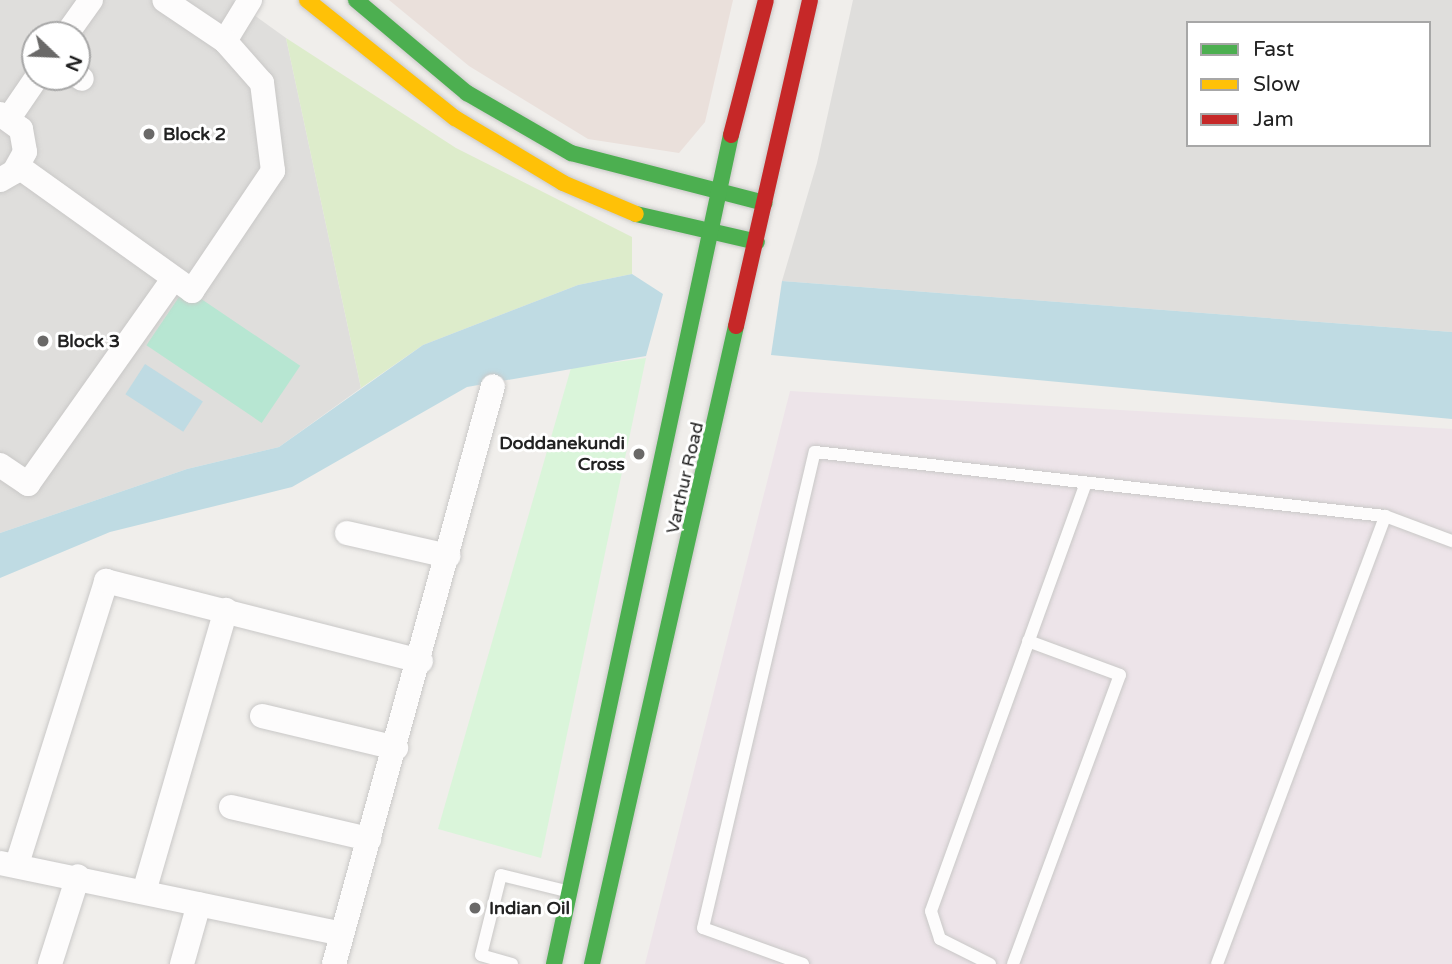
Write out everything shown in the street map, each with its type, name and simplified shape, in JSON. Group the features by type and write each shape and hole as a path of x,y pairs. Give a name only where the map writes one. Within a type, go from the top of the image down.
{"main road":[{"path":"307,0 455,118 563,183 647,219 757,242"},
{"path":"356,0 467,93 571,153 765,203"},
{"name":"Varthur Road","path":"554,964 716,191 766,0"},
{"name":"Varthur Road","path":"592,964 810,0"}],"street":[{"path":"76,21 91,0"},
{"path":"26,91 5,116 24,140 9,173 192,291 273,171 262,83 225,41 164,0"},
{"path":"225,41 250,0"},
{"path":"0,465 28,484 174,278"},
{"path":"334,964 421,661 493,386"},
{"path":"347,533 448,556"},
{"path":"342,934 78,876 8,864 106,581 421,661"},
{"path":"144,892 226,610"},
{"path":"262,716 396,748"},
{"path":"231,807 369,838"},
{"path":"50,964 78,876"},
{"path":"182,964 199,904"}],"lane":[{"path":"803,964 703,928 815,452 1085,485 1385,516 1452,541"},
{"path":"990,964 940,939 930,911 1085,485"},
{"path":"1217,964 1385,516"},
{"path":"1013,964 1120,675 1028,641"},
{"path":"512,964 481,955 501,875 570,892"}],"shaded area":[{"path":"0,0 233,0 286,38 361,388 279,447 187,469 0,533"},
{"path":"389,0 733,0 705,122 679,153 588,139 469,66"},
{"path":"853,0 1452,0 1452,332 782,281 817,163"},
{"path":"790,391 1452,429 1452,964 645,964"}],"green space":[{"path":"286,38 456,148 632,237 632,274 578,285 423,345 361,388"},
{"path":"185,288 300,366 262,423 146,345"},
{"path":"646,358 541,858 438,829 571,368"}],"water":[{"path":"632,274 663,294 646,356 467,387 292,487 110,532 0,578 0,533 187,469 279,447 423,345 578,285"},
{"path":"782,281 1452,332 1452,419 771,355"},
{"path":"145,364 203,402 183,432 125,394"}],"traffic: fast":[{"path":"356,0 467,93 571,153 765,203"},
{"path":"554,964 731,135"},
{"path":"636,214 757,242"},
{"path":"592,964 736,326"}],"traffic: slow":[{"path":"307,0 455,118 563,183 636,214"}],"traffic: jam":[{"path":"731,135 766,0"},
{"path":"736,326 810,0"}],"place":[{"name":"Block 2","path":"149,134"},
{"name":"Block 3","path":"43,341"},
{"name":"Doddanekundi Cross","path":"639,454"},
{"name":"Indian Oil","path":"475,908"}]}
